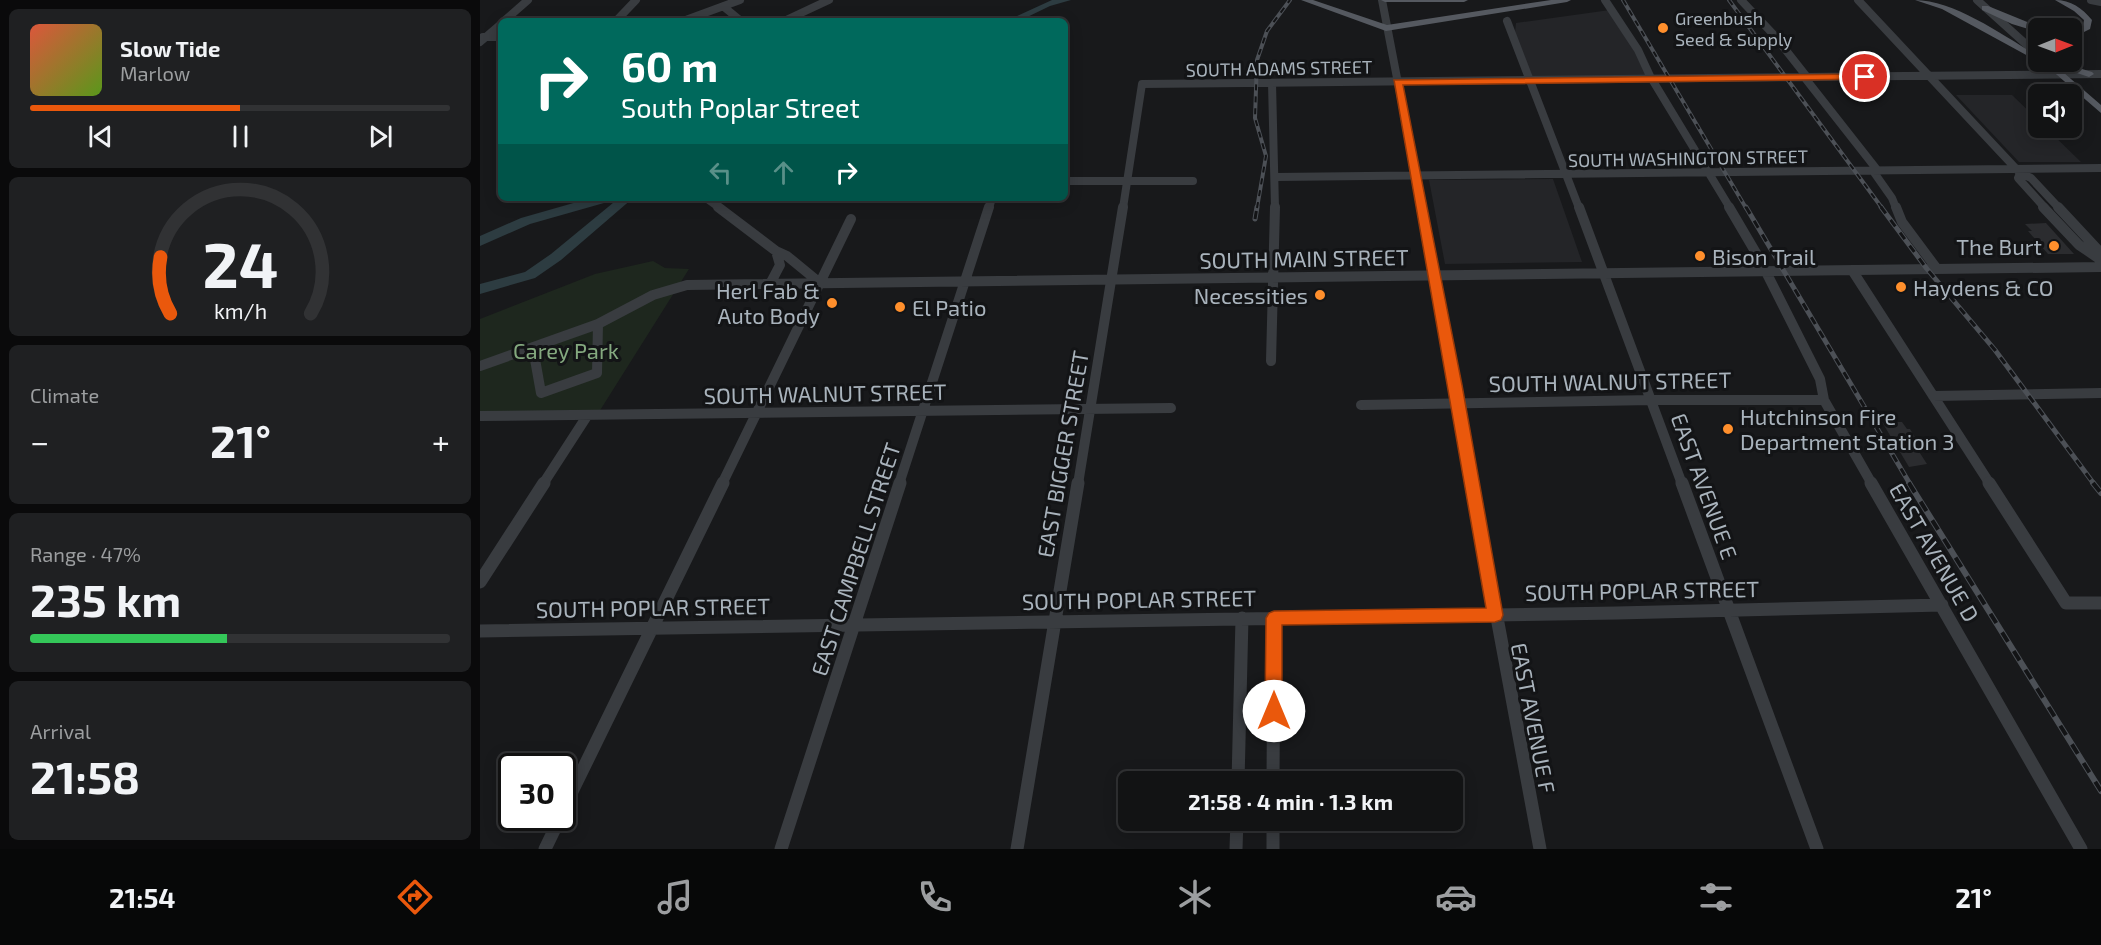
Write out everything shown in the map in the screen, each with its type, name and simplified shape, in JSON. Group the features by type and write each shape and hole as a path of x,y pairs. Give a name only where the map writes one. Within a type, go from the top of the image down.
{"main road":[{"path":"1305,0 1386,28 1567,0"},
{"path":"1383,0 1464,0"},
{"path":"1919,0 1945,7 2028,53"},
{"path":"2049,0 2071,10 2079,18"},
{"path":"2059,0 2077,9 2088,20 2087,27 2082,30"},
{"path":"1985,8 2028,26"},
{"path":"2059,72 2101,110"},
{"path":"2081,72 2089,74"}],"street":[{"path":"508,18 528,0"},
{"path":"619,18 636,0"},
{"path":"692,18 740,0"},
{"path":"791,18 830,0"},
{"name":"EAST AVENUE F","path":"1383,0 1386,28 1398,82 1540,849"},
{"name":"EAST AVENUE D","path":"1605,0 1624,25 1651,79 1709,173 1765,271 1820,379 1824,400 2081,849"},
{"path":"1741,0 1773,34 1875,171 1892,198 1902,222 1937,269"},
{"path":"1858,0 2018,171 2031,177 2101,253"},
{"path":"1977,0 2028,45"},
{"path":"2091,0 2101,2"},
{"path":"724,7 737,18"},
{"name":"EAST AVENUE E","path":"1507,21 1652,400 1817,849"},
{"path":"480,42 498,26"},
{"name":"SOUTH ADAMS STREET","path":"1142,84 1929,76 2028,67"},
{"name":"SOUTH ADAMS STREET","path":"2081,72 2101,74"},
{"path":"1271,361 1270,293 1273,278 1276,177 1272,83"},
{"name":"EAST BIGGER STREET","path":"1017,849 1053,621 1112,280 1142,84"},
{"name":"SOUTH WASHINGTON STREET","path":"1276,177 2018,171 2101,168"},
{"path":"2018,171 2018,178 2069,233 2089,254 2101,259"},
{"path":"1068,182 1193,181"},
{"path":"710,201 776,251 789,257 820,283"},
{"name":"EAST CAMPBELL STREET","path":"781,849 991,201"},
{"path":"576,783 851,219"},
{"path":"774,284 780,265 776,251"},
{"path":"774,284 789,257"},
{"name":"SOUTH MAIN STREET","path":"480,366 598,324 653,295 687,285 2101,267"},
{"path":"1852,270 2066,603 2101,603"},
{"path":"533,348 541,393 597,373 598,324"},
{"path":"1933,396 2101,393"},
{"name":"SOUTH WALNUT STREET","path":"1361,405 1652,400 1824,400"},
{"name":"SOUTH WALNUT STREET","path":"480,416 1171,408"},
{"path":"480,582 587,416"},
{"name":"SOUTH POPLAR STREET","path":"480,631 1495,615 1942,604"},
{"path":"1238,771 1242,618"},
{"path":"1273,771 1274,618"},
{"path":"545,849 554,831"},
{"path":"1236,849 1237,831"},
{"path":"1273,831 1273,849"}],"shaded area":[{"path":"1610,10 1620,22 1647,77 1532,78 1515,33 1516,23"},
{"path":"1956,95 2012,95 2028,110 2028,138 2056,138 2081,162 2019,162"},
{"path":"1553,179 1582,262 1445,264 1429,180"}],"green space":[{"name":"Carey Park","path":"653,261 665,268 689,269 599,412 480,412 480,319 595,274"}],"building":[{"name":"The Burt","path":"2046,223 2074,254 2048,254 2028,231 2032,231 2025,224"},
{"path":"1882,422 1902,422 1907,429 1910,429 1921,447 1916,447 1927,464 1909,467"}],"waterway":[{"path":"1017,18 1047,4 1066,0"},
{"path":"480,242 525,221 595,201"},
{"path":"480,289 530,275 556,257 623,201"}],"railway":[{"path":"1257,208 1266,156 1255,118 1257,60 1267,31 1290,0"},
{"path":"1623,0 1746,208"},
{"path":"1729,0 1882,208"},
{"path":"1255,219 1257,207"},
{"path":"1746,207 1910,484"},
{"path":"1881,207 1927,269 1995,350 2094,484"},
{"path":"1909,483 2101,791"},
{"path":"2093,483 2101,493"}],"place":[{"name":"Greenbush Seed & Supply","path":"1663,28"},
{"name":"The Burt","path":"2054,246"},
{"name":"Bison Trail","path":"1700,256"},
{"name":"Haydens & CO","path":"1901,287"},
{"name":"Necessities","path":"1320,295"},
{"name":"Herl Fab & Auto Body","path":"832,303"},
{"name":"El Patio","path":"900,307"},
{"name":"Hutchinson Fire Department Station 3","path":"1728,429"}],"route":[{"path":"1274,711 1274,618 1495,615 1437,286 1398,82 1865,77"}]}
